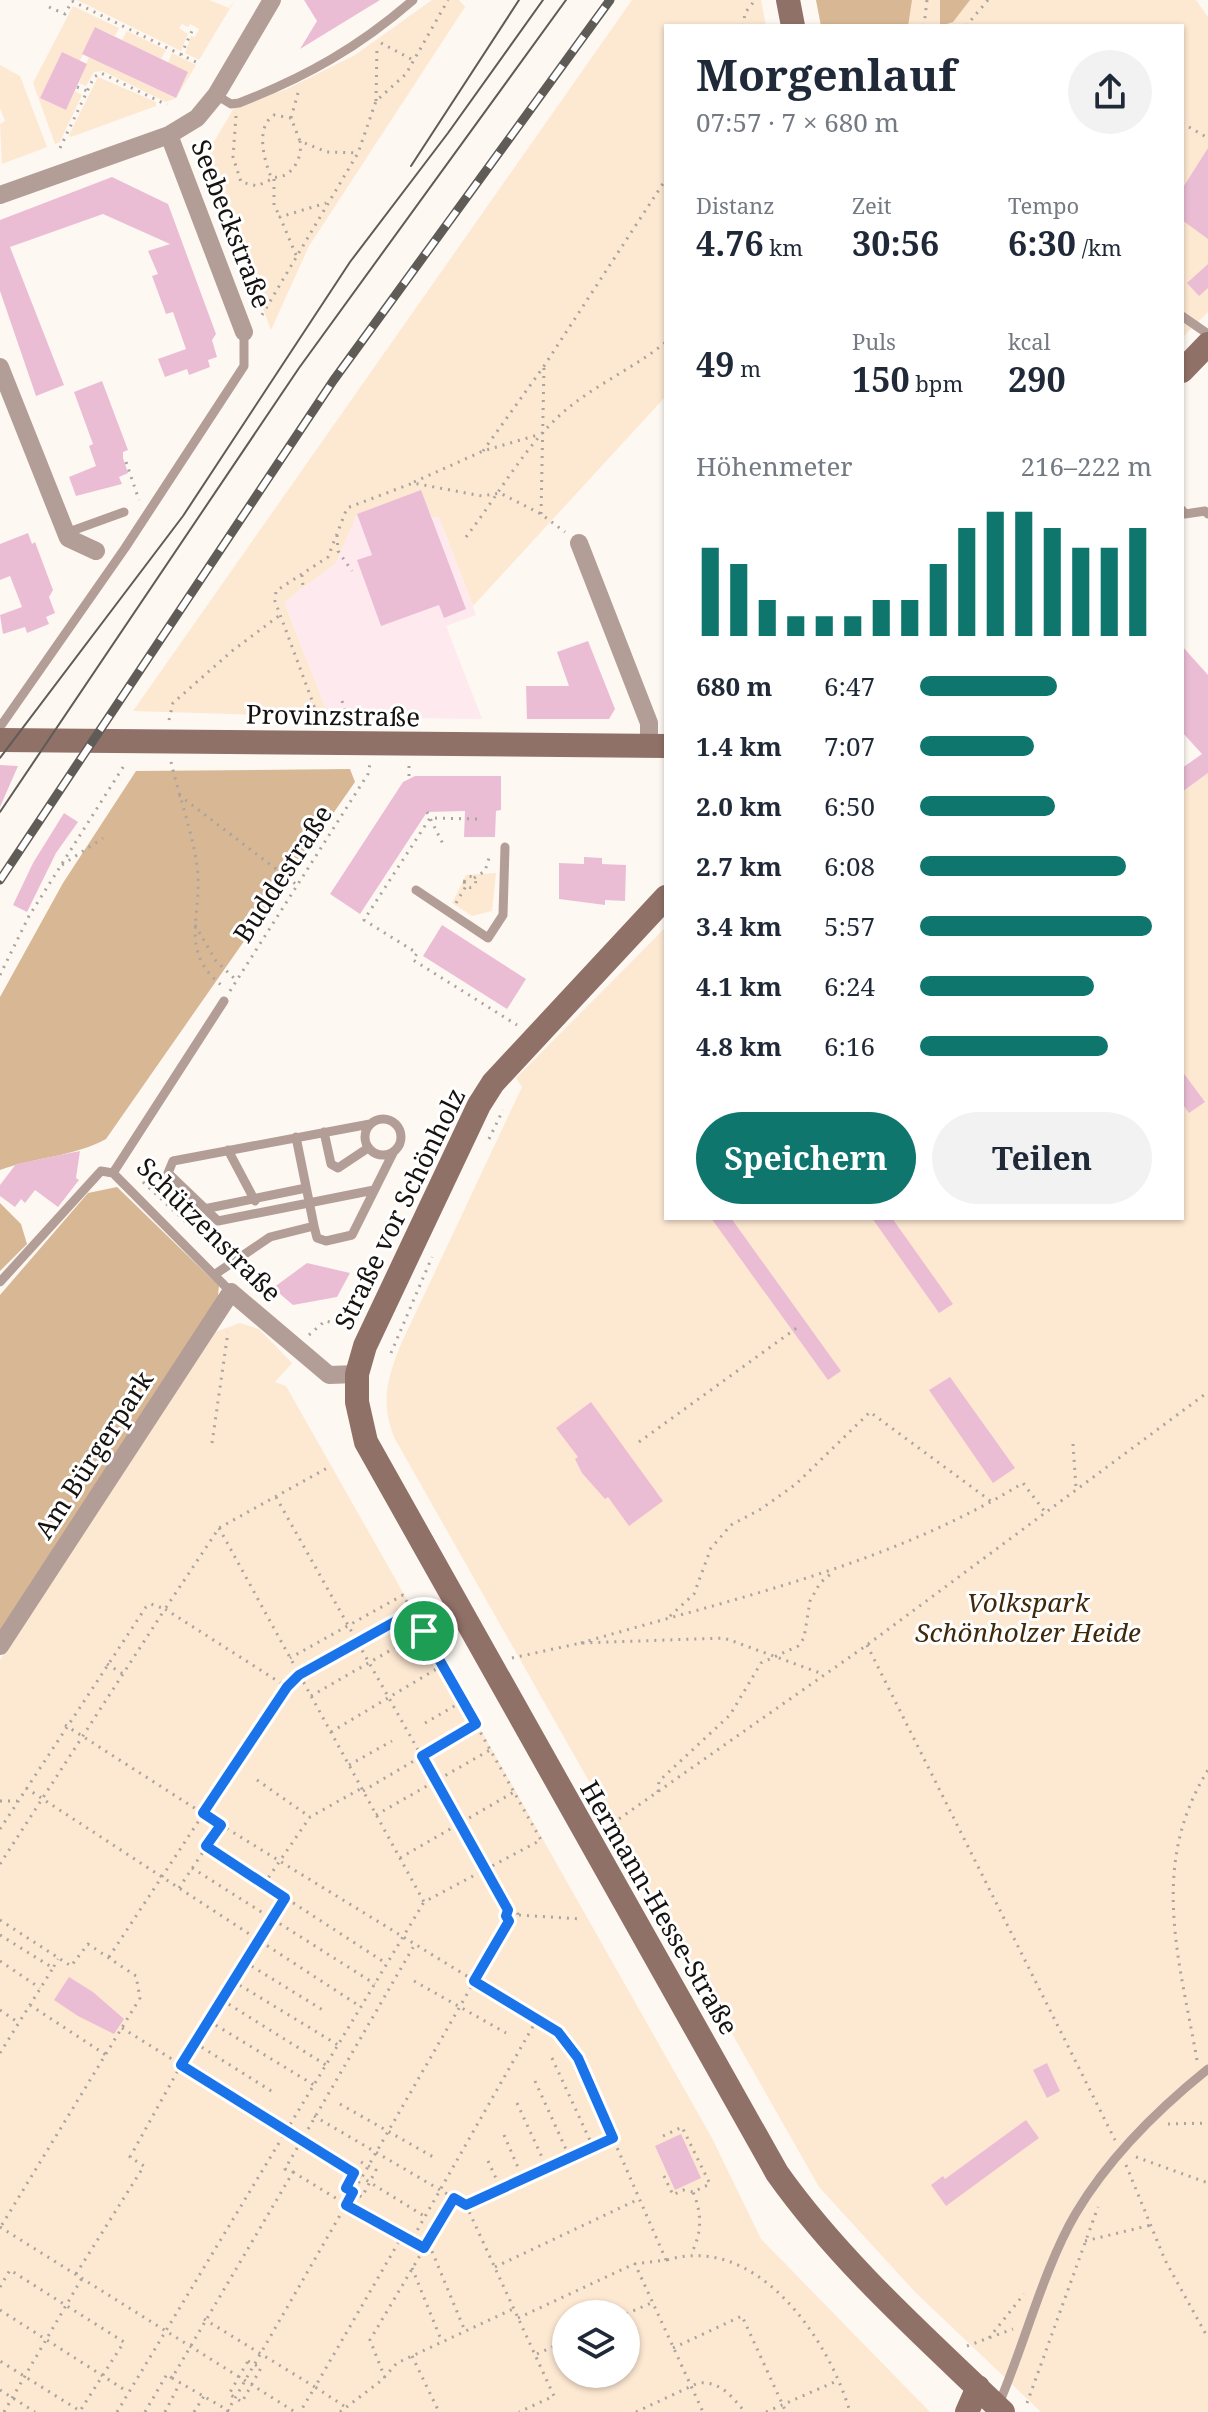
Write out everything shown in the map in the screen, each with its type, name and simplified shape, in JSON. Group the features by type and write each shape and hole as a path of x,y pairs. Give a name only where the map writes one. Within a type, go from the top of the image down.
{"main road":[{"path":"788,0 793,24"},
{"path":"1184,369 1208,344"},
{"name":"Provinzstraße","path":"0,740 658,746"},
{"name":"Straße vor Schönholz","path":"357,1374 365,1346 479,1105 493,1083 664,899"},
{"name":"Hermann-Hesse-Straße","path":"357,1374 357,1402 366,1442 777,2173 803,2209 999,2410"},
{"path":"967,2412 978,2387"}],"street":[{"path":"0,195 169,135 197,118 216,95 272,0"},
{"name":"Seebeckstraße","path":"169,135 244,332"},
{"path":"0,367 68,538 96,551"},
{"path":"579,543 658,746"},
{"name":"Schützenstraße","path":"231,1292 329,1375 357,1374"},
{"name":"Am Bürgerpark","path":"0,1646 231,1292"}],"lane":[{"path":"216,95 231,104 239,103 294,81 374,39 413,0"},
{"path":"1184,317 1208,334"},
{"path":"0,727 125,548 244,366 244,332"},
{"path":"1184,513 1205,511 1208,514"},
{"path":"66,533 124,512"},
{"path":"416,890 488,938 503,915 505,847"},
{"name":"Schützenstraße","path":"224,1001 113,1173 231,1292"},
{"path":"296,1137 306,1188 309,1201 314,1226 317,1238 326,1241 352,1235 400,1144 397,1126 381,1119 370,1124 296,1137 173,1161 168,1168 171,1178 218,1221 309,1201 374,1190"},
{"path":"370,1124 365,1133 368,1148 376,1155 393,1153"},
{"path":"324,1132 331,1164 338,1168 368,1148"},
{"path":"228,1150 260,1211"},
{"path":"0,1282 101,1171 113,1173"},
{"path":"204,1209 306,1188"},
{"path":"214,1275 270,1237 314,1226"},
{"path":"999,2410 1076,2213 1142,2128 1170,2099 1204,2072"}],"path":[{"path":"49,7 65,14 72,0 200,64"},
{"path":"376,101 406,74 448,0"},
{"path":"743,24 745,13 755,0"},
{"path":"924,24 927,0"},
{"path":"968,24 988,0"},
{"path":"181,55 192,31"},
{"path":"374,39 413,60"},
{"path":"262,315 358,153 376,101 374,39"},
{"path":"60,148 87,91 101,73 167,105"},
{"path":"239,103 233,157 241,182 250,187 285,175 300,158 300,141 291,118 298,94 294,81"},
{"path":"77,87 87,91"},
{"path":"291,118 274,115 266,124 265,159 274,178 273,199 296,255"},
{"path":"1184,124 1208,138"},
{"path":"300,141 327,152 358,153"},
{"path":"483,451 544,366 664,182"},
{"path":"280,217 327,203"},
{"path":"466,537 541,434 563,412 638,365 664,344"},
{"path":"541,514 544,366"},
{"path":"320,722 280,615 276,591 328,557 347,508 413,483 483,451 541,434"},
{"path":"124,512 141,505 126,462"},
{"path":"413,483 482,496 500,493 541,514 579,543"},
{"path":"337,534 338,551 352,571"},
{"path":"302,575 303,587"},
{"path":"169,720 173,703 232,651 280,615"},
{"path":"342,701 349,722"},
{"path":"171,762 198,876 193,921 197,951 206,974 230,992"},
{"path":"0,975 29,916 125,764"},
{"name":"Buddestraße","path":"224,1001 368,774 370,765"},
{"path":"409,766 409,779"},
{"path":"179,795 297,885"},
{"path":"427,812 444,846"},
{"path":"430,818 477,819"},
{"path":"430,818 364,920 417,953 413,960 517,1025"},
{"path":"59,867 103,838"},
{"path":"474,878 485,871 491,847"},
{"path":"193,921 216,961 236,980"},
{"path":"487,1141 505,1105"},
{"path":"123,1158 231,1265"},
{"path":"391,1353 437,1246"},
{"path":"212,1443 231,1292"},
{"path":"308,1337 325,1321 339,1324"},
{"path":"639,1442 798,1327"},
{"path":"606,1828 867,1645 1208,1392"},
{"path":"1201,1397 1208,1404"},
{"path":"668,1618 694,1594 711,1548 731,1525 796,1484 870,1412 992,1502"},
{"path":"1073,1444 1076,1489"},
{"path":"0,1864 219,1528 329,1467"},
{"path":"512,1658 581,1643 837,1568 975,1513 1023,1483 1045,1512"},
{"path":"276,1497 485,1868 508,1910 506,1916 509,1921"},
{"path":"219,1528 424,1902"},
{"path":"657,1793 659,1781 730,1715 761,1663 798,1646 804,1638 810,1601 820,1583 837,1568"},
{"path":"117,2412 424,1902 541,1840 403,1595 290,1658"},
{"path":"0,1829 65,1725 151,1604 165,1609 287,1687"},
{"path":"109,1957 287,1687 299,1675 426,1605"},
{"path":"311,1696 424,1631"},
{"path":"581,1643 724,1638 823,1674"},
{"path":"867,1645 1121,2152 1165,2260 1208,2338"},
{"path":"107,1664 123,1674"},
{"path":"331,1732 443,1665"},
{"path":"425,1723 463,1701"},
{"path":"264,1884 310,1817 476,1724"},
{"path":"65,1725 221,1825 558,2032 578,2058 666,2260"},
{"path":"349,1765 392,1741"},
{"path":"376,1815 490,1750"},
{"path":"1204,2072 1171,1909 1174,1862 1194,1793 1208,1770"},
{"path":"257,1780 310,1817"},
{"path":"26,1788 361,2007"},
{"path":"400,1858 514,1792"},
{"path":"0,1801 17,1801"},
{"path":"179,1888 221,1825"},
{"path":"206,1846 387,1964"},
{"path":"192,1868 375,1984"},
{"path":"76,2274 144,2166 130,2157 181,2065 285,1898"},
{"path":"508,1910 514,1909 519,1915 582,1919"},
{"path":"509,1921 515,1921 519,1915"},
{"path":"0,1920 71,1966 88,1944 136,1976 140,1998 0,2227 298,2412 401,2238"},
{"path":"145,2412 167,2374 229,2411 509,1921"},
{"path":"0,1936 53,1968"},
{"path":"415,1944 285,2169 401,2238 431,2249 465,2331"},
{"path":"0,2053 59,1958"},
{"path":"0,1961 40,1988"},
{"path":"245,1962 326,2012"},
{"path":"233,1981 338,2045"},
{"path":"414,1981 506,2033"},
{"path":"222,2000 326,2065"},
{"path":"30,2005 106,2055"},
{"path":"0,2010 19,2023"},
{"path":"411,2241 537,2020"},
{"path":"209,2021 314,2085"},
{"path":"122,2028 424,2216"},
{"path":"195,2043 276,2094"},
{"path":"552,2058 593,2147"},
{"path":"535,2081 570,2158"},
{"path":"517,2103 547,2168"},
{"path":"340,2104 435,2158"},
{"path":"314,2116 466,2205 554,2396 519,2412"},
{"path":"1142,2128 1208,2123"},
{"path":"663,2136 682,2127 710,2184 693,2192 683,2190 673,2195 664,2176"},
{"path":"504,2135 523,2179"},
{"path":"466,2205 613,2138"},
{"path":"1121,2152 1208,2183"},
{"path":"488,2161 501,2189"},
{"path":"361,2162 376,2170 362,2197 346,2188 354,2173 361,2162"},
{"path":"172,2378 293,2172"},
{"path":"692,2252 700,2225 700,2207 693,2192"},
{"path":"385,2378 370,2340 454,2198"},
{"path":"495,2267 639,2199"},
{"path":"1027,2403 1098,2207"},
{"path":"1085,2241 1151,2225"},
{"path":"518,2318 635,2264 666,2260 692,2252 717,2255 744,2266 765,2281 808,2329 839,2380 850,2412"},
{"path":"635,2264 703,2412"},
{"path":"412,2268 442,2342"},
{"path":"0,2287 10,2270 124,2342 80,2411 0,2361"},
{"path":"4,2412 82,2278"},
{"path":"989,2338 1027,2290"},
{"path":"640,2308 651,2303"},
{"path":"340,2412 385,2378 397,2363 514,2309"},
{"path":"0,2310 129,2393"},
{"path":"673,2348 742,2316 786,2412"},
{"path":"204,2319 344,2406"},
{"path":"967,2346 1031,2323"},
{"path":"535,2355 552,2347"},
{"path":"412,2356 439,2412"},
{"path":"248,2361 254,2364 261,2368 242,2402 229,2394 248,2361"},
{"path":"766,2412 839,2380"},
{"path":"636,2412 709,2382 717,2384 745,2412"},
{"path":"165,2412 180,2383"},
{"path":"0,2390 35,2412"},
{"path":"194,2412 204,2396"}],"shaded area":[{"path":"816,0 912,0 908,24 821,24"},
{"path":"940,0 970,0 953,22 940,24"},
{"path":"421,490 432,518 439,517 476,615 446,626 482,719 329,717 284,602 336,563 357,514"},
{"path":"350,769 355,782 106,1139 80,1150 0,1170 0,997 63,883 136,771"},
{"path":"117,1187 219,1286 217,1304 0,1636 0,1295 88,1193"},
{"path":"0,1203 21,1224 27,1244 0,1271"}],"green space":[{"path":"77,0 209,0 229,8 235,0 199,60 185,53 191,36 195,37 199,29 190,24 188,27 182,24 179,28 188,34 181,51"},
{"path":"432,0 459,0 465,7 309,246 271,330 206,155 234,108 287,89 355,55"},
{"path":"632,0 761,0 766,24 664,24 664,398 473,606 439,517 432,518 421,490 357,514 336,563 284,602 329,717 133,711"},
{"path":"816,0 1196,0 1208,17 1208,312 1184,336 1184,24 821,24"},
{"path":"73,6 119,28 115,36 95,27 80,61 40,98 66,110 75,91 82,95 60,142 55,144 33,83"},
{"path":"127,31 166,50 161,59 122,40"},
{"path":"172,53 196,65 176,98 166,102 103,71 94,72 86,86 79,83 89,57 175,98 188,73 168,63"},
{"path":"0,65 20,76 47,147 2,164 0,124 5,121 0,108"},
{"path":"98,77 156,102 156,106 71,137 69,135"},
{"name":"Volkspark Schönholzer Heide","path":"1208,773 1208,2412 1041,2412 916,2293 819,2187 395,1439 388,1414 387,1391 401,1344 522,1087 516,1078 664,929 664,1220 1184,1220 1184,791"},
{"path":"496,873 492,911 472,916 452,903 466,875"},
{"path":"240,1323 259,1329 292,1363 275,1382 286,1386 712,2138 761,2239 930,2412 0,2412 0,1660 212,1333"}],"building":[{"path":"304,0 380,0 300,49 317,21"},
{"path":"95,27 188,72 176,98 82,54"},
{"path":"62,52 87,64 66,110 40,98"},
{"path":"1208,148 1208,239 1184,221 1184,186"},
{"path":"112,177 168,204 216,334 212,340 217,357 208,360 210,367 189,375 187,369 165,377 158,359 186,349 173,312 166,314 152,276 158,274 148,251 170,244 103,214 10,247 64,385 36,396 0,291 0,220"},
{"path":"1208,264 1208,288 1199,296 1187,283"},
{"path":"102,381 128,450 123,452 123,458 128,473 119,477 122,484 76,496 69,477 96,466 89,446 93,444 74,392"},
{"path":"421,490 466,609 444,618 439,605 381,626 357,560 372,555 357,514"},
{"path":"28,533 32,544 35,542 53,590 49,597 55,613 46,617 49,624 27,633 25,627 3,634 0,615 22,607 10,576 0,580 0,544"},
{"path":"588,641 615,709 609,719 527,719 526,686 569,686 557,652"},
{"path":"1184,648 1208,675 1208,773 1184,791 1184,767 1202,754 1184,734"},
{"path":"0,765 18,766 0,807"},
{"path":"415,776 501,776 501,810 496,811 495,837 464,837 465,811 427,812 360,914 330,894 403,782"},
{"path":"64,813 78,822 56,853 27,912 13,905 33,863"},
{"path":"584,857 602,858 602,864 626,865 625,901 605,900 605,905 559,899 559,863 584,864"},
{"path":"442,925 526,979 507,1009 423,956"},
{"path":"1184,1074 1205,1102 1189,1113 1184,1106"},
{"path":"80,1151 76,1178 79,1180 58,1207 35,1190 25,1203 21,1199 15,1207 0,1196 0,1185 16,1164"},
{"path":"712,1220 732,1220 841,1371 828,1380"},
{"path":"873,1220 893,1220 953,1304 939,1313"},
{"path":"307,1263 350,1273 337,1297 293,1305 273,1288"},
{"path":"950,1377 1015,1468 993,1483 929,1390"},
{"path":"591,1402 663,1501 629,1526 608,1497 605,1499 582,1473 575,1459 578,1457 556,1428"},
{"path":"69,1977 93,1992 124,2019 114,2034 54,2000"},
{"path":"1047,2063 1060,2091 1047,2098 1033,2070"},
{"path":"1026,2120 1039,2138 946,2206 931,2185 943,2176 945,2179"},
{"path":"681,2134 701,2178 675,2190 655,2146"}],"tram line":[{"path":"411,166 519,0"},
{"path":"0,758 183,516 350,262 543,0"},
{"path":"0,812 299,368 566,0"}],"railway":[{"path":"0,880 333,381 610,0"}],"route":[{"path":"412,1612 424,1631 476,1724 422,1756 508,1910 506,1916 509,1921 474,1981 558,2032 578,2058 613,2138 466,2205 454,2198 424,2248 346,2205 353,2192 346,2188 354,2173 181,2065 285,1898 206,1846 221,1825 203,1813 287,1687 299,1675 412,1612"}]}
